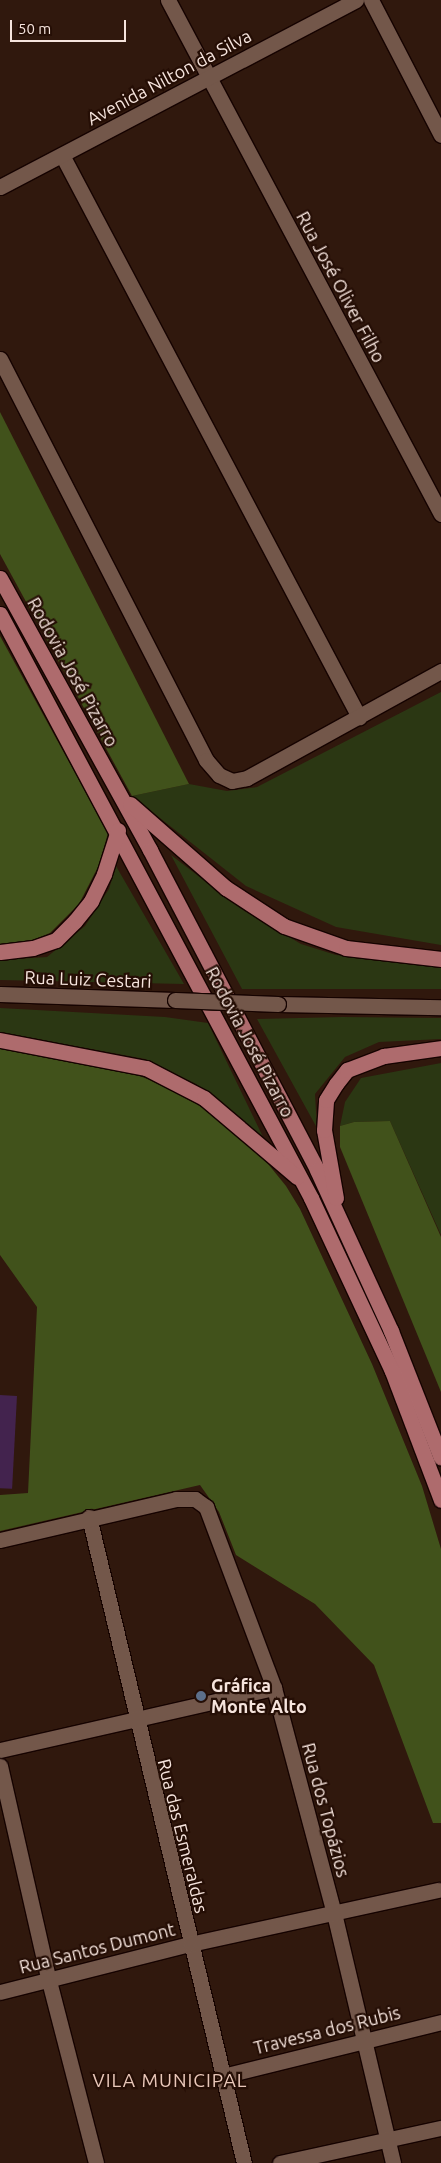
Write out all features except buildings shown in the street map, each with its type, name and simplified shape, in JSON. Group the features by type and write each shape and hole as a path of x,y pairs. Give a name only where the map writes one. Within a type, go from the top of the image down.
{"main road":[{"name":"Rodovia José Pizarro","path":"0,578 122,796 341,1221 391,1331 441,1458"},
{"name":"Rodovia José Pizarro","path":"0,614 118,830 302,1181 383,1350 441,1500"},
{"path":"122,796 226,888 284,926 346,948 441,959"},
{"path":"0,952 33,948 56,940 75,921 92,900 104,874 118,830"},
{"path":"0,1040 146,1068 204,1098 302,1181"},
{"path":"341,1221 327,1156 326,1100 348,1070 384,1056 441,1048"}],"street":[{"name":"Rua José Oliver Filho","path":"168,0 441,514"},
{"name":"Avenida Nilton da Silva","path":"0,187 356,0"},
{"path":"371,0 441,135"},
{"path":"62,155 359,717"},
{"path":"0,359 206,760 219,775 232,781 247,778 441,672"},
{"name":"Rua Luiz Cestari","path":"0,994 278,1004 441,1007"},
{"name":"Rua dos Topázios","path":"89,1517 176,1499 195,1499 206,1507 213,1518 274,1688 334,1914 393,2163"},
{"path":"0,1540 89,1517"},
{"name":"Rua das Esmeraldas","path":"89,1517 136,1722 244,2163"},
{"path":"0,1750 136,1722 274,1688"},
{"path":"0,1766 50,1981 96,2163"},
{"name":"Rua Santos Dumont","path":"0,1992 50,1981 190,1944 438,1890"},
{"name":"Travessa dos Rubis","path":"223,2076 441,2022"},
{"path":"280,2163 441,2128"}],"green space":[{"path":"0,412 189,784 132,796 0,554"},
{"path":"0,636 108,833 99,865 79,904 50,933 28,942 0,944"},
{"path":"441,692 441,945 336,927 246,886 132,796 189,784 227,791 257,787"},
{"path":"171,855 240,908 301,944 336,955 441,968 441,989 242,989"},
{"path":"116,866 184,984 0,980 0,960 47,957 85,926 109,889"},
{"path":"0,1008 165,1017 208,1023 263,1137 196,1084 145,1059 0,1032"},
{"path":"342,1017 441,1018 441,1039 379,1042 345,1057 315,1094 317,1128 257,1019"},
{"path":"0,1046 122,1070 168,1086 211,1113 260,1154 286,1186 300,1209 372,1364 422,1486 441,1549 441,1823 433,1823 374,1665 315,1604 236,1555 219,1512 200,1485 0,1531 0,1495 28,1493 37,1307 0,1255"},
{"path":"441,1063 441,1235 390,1121 354,1122 340,1126 345,1102 361,1078"},
{"path":"390,1121 441,1237 441,1392 340,1147 340,1126 354,1122"}],"place":[{"name":"Gráfica Monte Alto","path":"201,1696"}],"district":[{"name":"VILA MUNICIPAL","path":"170,2081"}]}
